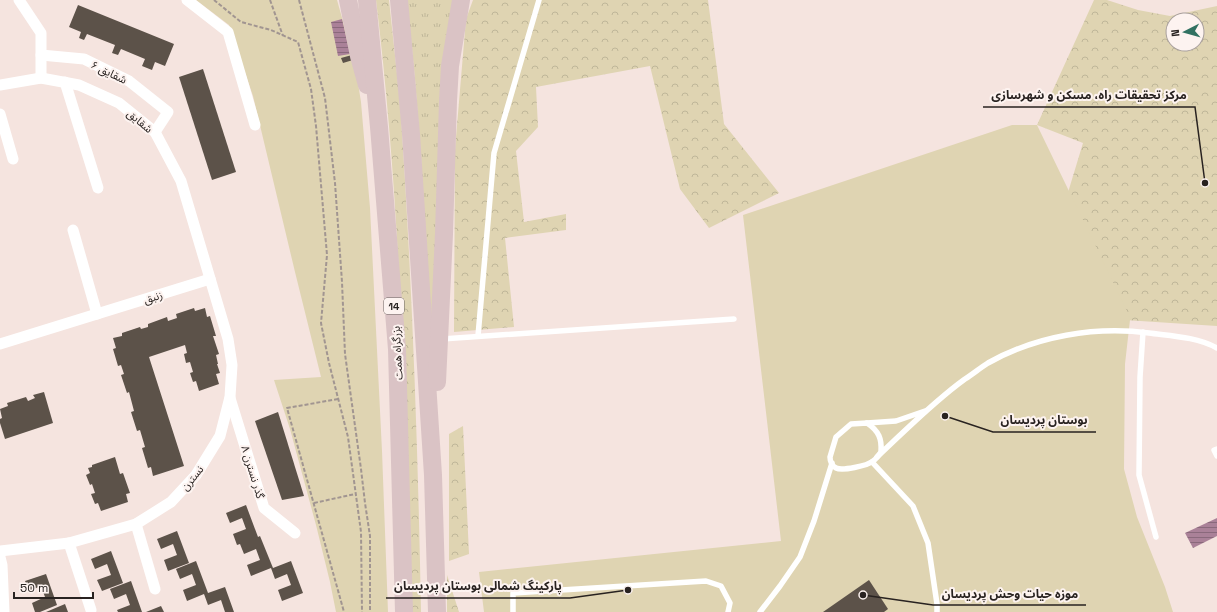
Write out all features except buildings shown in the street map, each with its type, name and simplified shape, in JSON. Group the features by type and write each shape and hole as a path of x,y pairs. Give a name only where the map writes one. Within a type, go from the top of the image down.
{"highway":[{"path":"348,0 359,56 380,128"},
{"name":"بزرگراه همت","path":"368,0 380,128 397,349 404,612"},
{"path":"399,0 412,142 433,475 437,612"},
{"path":"433,475 440,339 450,66 461,0"}],"street":[{"path":"19,0 41,33 41,78"},
{"path":"187,0 228,32 255,125"},
{"name":"شقایق ۶","path":"41,55 84,59 129,81 168,112 155,132"},
{"name":"شقایق","path":"0,85 41,78 79,85 119,103 155,132 181,181 210,279"},
{"path":"65,82 98,188"},
{"path":"0,114 13,159"},
{"path":"73,230 97,314"},
{"name":"زنبق","path":"0,344 210,279"},
{"name":"نسترن","path":"0,551 69,543 136,524 170,502 196,475 220,436 230,397 232,365 228,339 210,279"},
{"name":"گذر نسترن ۸","path":"230,397 264,508 295,533"},
{"path":"136,524 155,589"},
{"path":"69,543 91,610"},
{"path":"0,557 2,565 4,612"}],"lane":[{"path":"478,336 494,153 539,0"},
{"path":"440,339 734,319"},
{"path":"832,464 839,469 865,465 874,460 951,390 987,364 1021,347 1057,337 1092,332 1130,331 1173,336 1208,343 1217,348"},
{"path":"1143,332 1140,378 1139,475 1156,537"},
{"path":"760,612 800,557 814,522 832,464 830,457 836,437 851,424 896,420 928,410"},
{"path":"867,423 875,428 880,435 882,444 881,452 874,460"},
{"path":"1217,449 1214,450 1217,456"},
{"path":"874,460 913,506 928,543 937,612"},
{"path":"513,612 513,593 706,581 721,586 730,603 728,612"}],"path":[{"path":"214,0 241,22 272,30 298,42 311,89 316,126 327,255 321,323 329,363 348,437 361,532 362,612"},
{"path":"270,0 283,36"},
{"path":"299,0 325,98 335,183 342,282 344,354 370,536 370,612"},
{"path":"338,399 287,408 344,612"},
{"path":"314,503 356,494"}],"green space":[{"path":"196,0 337,0 355,64 361,102 370,208 388,612 336,612 316,525 290,429 274,380 321,377 253,96 229,25"},
{"path":"376,0 389,0 401,116 414,364 421,612 410,612 404,382 396,229 391,153"},
{"path":"407,0 455,0 432,359 421,157"},
{"path":"473,0 708,0 724,124 779,193 709,228 680,189 650,66 536,87 538,127 516,151 524,222 566,214 566,230 505,238 514,327 454,332 455,149 466,19"},
{"path":"1094,0 1107,0 1138,10 1165,15 1165,52 1205,52 1205,12 1189,12 1217,6 1217,326 1094,318 1056,232 1083,143 1037,125"},
{"path":"1012,125 1037,125 1128,313 1130,320 1125,364 1124,469 1137,517 1165,587 1173,612 484,612 479,572 781,541 743,215"},
{"path":"463,426 469,554 449,561 449,434"},
{"path":"447,575 459,612 447,612"}],"shaded area":[{"path":"342,19 350,54 338,56 331,22"},
{"path":"1217,518 1217,536 1193,548 1185,533"}],"place":[{"name":"مرکز تحقیقات راه، مسکن و شهرسازی","path":"1205,183"},
{"name":"بوستان پردیسان","path":"945,416"},
{"name":"پارکینگ شمالی بوستان پردیسان","path":"628,590"},
{"name":"موزه حیات وحش پردیسان","path":"863,595"}]}
